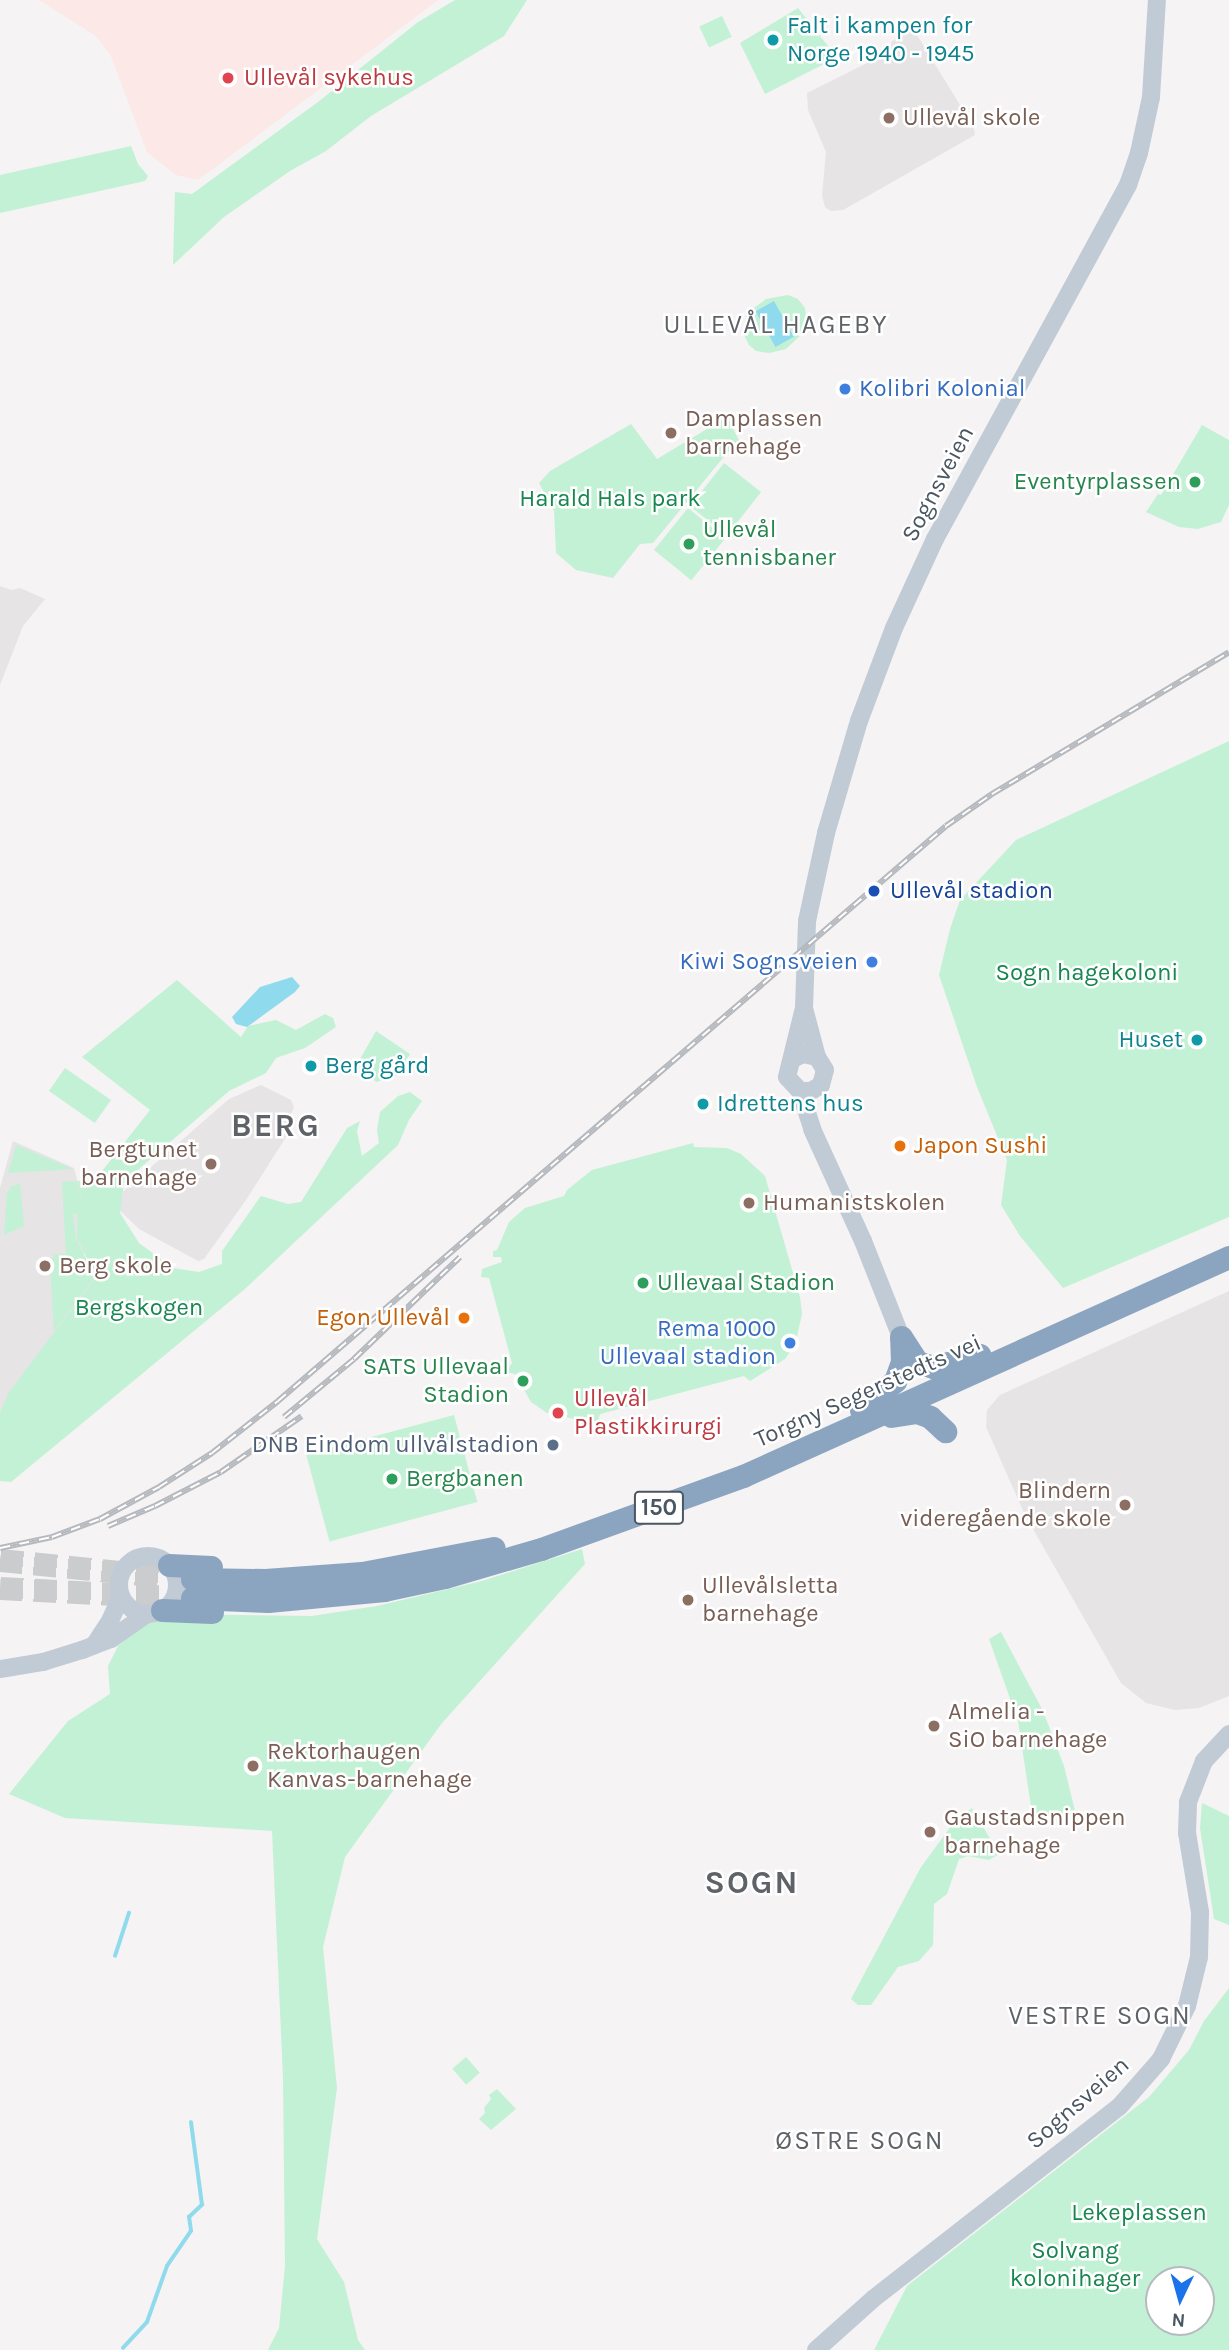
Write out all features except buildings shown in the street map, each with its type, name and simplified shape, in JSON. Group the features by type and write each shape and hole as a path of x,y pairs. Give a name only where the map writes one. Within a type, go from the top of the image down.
{"highway":[{"name":"Torgny Segerstedts vei","path":"864,1415 727,1469 537,1536 473,1553 352,1574 192,1588 268,1601 384,1590 445,1577 541,1549 672,1503 983,1361 1229,1243"},
{"name":"Torgny Segerstedts vei","path":"983,1361 1229,1257"},
{"path":"901,1337 917,1362 933,1367 983,1361"},
{"path":"864,1415 899,1374 902,1362 901,1337"},
{"path":"864,1415 917,1412 930,1417 945,1431 942,1413 946,1398 983,1361"},
{"path":"169,1565 292,1567 473,1553"},
{"path":"155,1612 255,1613 332,1609 372,1601 445,1577"}],"main road":[{"name":"Sognsveien","path":"817,1057 804,1008 805,936 817,871 859,721 894,628 954,503 1128,185 1139,153 1151,97 1157,0"},
{"name":"Sognsveien","path":"793,1059 804,1008"},
{"path":"803,1054 817,1057 824,1065 825,1076 808,1090 787,1077 788,1066 793,1059 803,1054"},
{"path":"808,1090 812,1129 849,1208 901,1337"},
{"path":"0,1669 63,1657 111,1639 155,1612 174,1598 177,1586 169,1565 153,1557 135,1559 120,1577 121,1597 95,1644"},
{"path":"121,1597 129,1607 155,1612"},
{"name":"Sognsveien","path":"816,2350 883,2291 1119,2107 1161,2059 1186,2006 1199,1957 1199,1898 1186,1823 1190,1792 1204,1761 1229,1734"}],"shaded area":[{"name":"Ullevål sykehus","path":"39,0 438,0 198,180 176,175 147,152 111,56 96,36"},
{"name":"Ullevål skole","path":"912,27 973,126 975,135 843,210 831,211 825,207 822,195 826,152 808,110 807,93 873,60 871,57"},
{"path":"0,586 11,590 20,588 45,599 23,626 0,685"},
{"name":"Bergtunet barnehage","path":"261,1085 291,1100 294,1107 284,1131 286,1137 204,1259 198,1261 139,1229 111,1202 229,1099"},
{"name":"Berg skole","path":"13,1141 74,1168 86,1212 84,1255 97,1277 0,1412 0,1188"},
{"name":"Blindern videregående skole","path":"1229,1291 1229,1696 1199,1708 1175,1710 1146,1703 1121,1683 1025,1515 986,1427 987,1410 1000,1395"}],"green space":[{"path":"455,0 527,0 504,36 371,116 326,151 290,171 224,217 173,265 175,192 192,194 318,102 418,22"},
{"path":"798,8 831,50 832,60 765,94 740,43"},
{"path":"722,16 732,37 709,47 699,27"},
{"path":"131,146 138,164 148,176 145,181 0,213 0,175"},
{"path":"788,295 798,299 805,308 807,324 803,333 786,349 769,353 756,351 749,345 743,333 747,313 766,299"},
{"name":"Harald Hals park","path":"727,417 740,442 727,453 653,543 640,544 613,578 576,570 556,553 554,511 539,483 550,471 631,424 657,459"},
{"name":"Eventyrplassen","path":"1202,425 1229,440 1229,505 1221,522 1198,529 1179,527 1146,512 1158,494 1161,495"},
{"path":"724,463 761,492 727,535 690,506"},
{"name":"Ullevål tennisbaner","path":"688,508 725,538 691,580 654,550"},
{"name":"Sogn hagekoloni","path":"1229,741 1229,1217 1063,1288 1020,1236 1001,1205 1007,1160 977,1087 939,975 950,929 960,900 1016,840"},
{"name":"Bergskogen","path":"177,980 241,1037 248,1026 276,1020 296,1030 325,1014 333,1018 336,1027 305,1048 276,1058 266,1073 229,1091 124,1182 120,1213 139,1243 173,1268 199,1272 222,1264 222,1251 261,1196 288,1204 301,1202 347,1128 360,1121 357,1131 362,1156 379,1143 377,1130 380,1112 398,1096 410,1092 422,1101 409,1120 398,1145 246,1288 11,1482 0,1481 0,1412 9,1392 96,1277 77,1238 77,1214 73,1214 76,1239 95,1277 54,1331 50,1263 54,1255 66,1254 62,1182 76,1181 85,1212 77,1181 95,1180 150,1110 82,1057"},
{"path":"376,1031 410,1054 399,1075 376,1082 359,1061"},
{"path":"65,1068 111,1100 95,1123 49,1091"},
{"name":"Ullevaal Stadion","path":"693,1143 694,1147 727,1148 741,1154 765,1176 800,1297 802,1314 795,1345 785,1359 750,1381 744,1376 600,1414 597,1423 588,1417 574,1419 547,1413 531,1402 515,1374 506,1372 512,1363 489,1278 481,1277 482,1269 502,1262 501,1257 493,1257 493,1251 497,1250 509,1222 525,1208 564,1196 567,1190 592,1170"},
{"path":"16,1145 73,1169 8,1173"},
{"path":"20,1184 24,1226 4,1235 7,1193 12,1186"},
{"name":"Bergbanen","path":"454,1415 477,1502 330,1542 306,1455"},
{"path":"582,1549 585,1564 442,1723 345,1857 323,1947 337,2088 317,2239 344,2282 358,2340 365,2350 268,2350 279,2328 285,2266 283,2078 272,1831 65,1818 9,1794 68,1721 110,1694 108,1666 118,1646 141,1625 175,1614 312,1616 377,1606 482,1581"},
{"path":"1001,1632 1043,1711 1064,1766 1076,1815 1032,1813 1018,1721 989,1639"},
{"path":"1202,1803 1229,1816 1229,1925 1214,1919 1200,1828"},
{"path":"972,1808 999,1854 989,1860 968,1856 959,1859 947,1894 934,1904 933,1945 919,1961 898,1967 871,2005 858,2005 851,1999 921,1867 954,1822"},
{"name":"Solvang kolonihager","path":"1229,1988 1229,2350 874,2350 907,2286 1149,2097 1189,2050 1204,2021"},
{"path":"466,2057 480,2073 466,2085 452,2069"},
{"path":"497,2089 516,2109 491,2130 479,2119 491,2099 489,2095"}],"water":[{"path":"774,301 794,337 776,347 756,311"},
{"path":"292,977 300,986 295,992 247,1027 236,1024 232,1017 260,987"}],"waterway":[{"path":"115,1956 129,1913"},
{"path":"123,2348 147,2322 167,2266 191,2231 189,2217 202,2205 191,2123"}],"tunnel":[{"path":"0,1560 192,1579"},
{"path":"0,1588 192,1598"}],"railway":[{"path":"0,1548 52,1537 100,1519 159,1487 212,1453 278,1401 946,826 992,794 1229,652"},
{"path":"284,1417 354,1359 460,1257"},
{"path":"108,1526 155,1506 221,1472 302,1416"}],"place":[{"name":"Falt i kampen for Norge 1940 - 1945","path":"773,40"},
{"name":"Ullevål sykehus","path":"228,78"},
{"name":"Ullevål skole","path":"889,118"},
{"name":"Kolibri Kolonial","path":"845,389"},
{"name":"Damplassen barnehage","path":"671,433"},
{"name":"Eventyrplassen","path":"1195,482"},
{"name":"Ullevål tennisbaner","path":"689,544"},
{"name":"Ullevål stadion","path":"874,891"},
{"name":"Kiwi Sognsveien","path":"872,962"},
{"name":"Huset","path":"1197,1040"},
{"name":"Berg gård","path":"311,1066"},
{"name":"Idrettens hus","path":"703,1104"},
{"name":"Japon Sushi","path":"900,1146"},
{"name":"Bergtunet barnehage","path":"211,1164"},
{"name":"Humanistskolen","path":"749,1203"},
{"name":"Berg skole","path":"45,1266"},
{"name":"Ullevaal Stadion","path":"643,1283"},
{"name":"Egon Ullevål","path":"464,1318"},
{"name":"Rema 1000 Ullevaal stadion","path":"790,1343"},
{"name":"SATS Ullevaal Stadion","path":"523,1381"},
{"name":"Ullevål Plastikkirurgi","path":"558,1413"},
{"name":"DNB Eindom ullvålstadion","path":"553,1445"},
{"name":"Bergbanen","path":"392,1479"},
{"name":"Blindern videregående skole","path":"1125,1505"},
{"name":"Ullevålsletta barnehage","path":"688,1600"},
{"name":"Almelia - SiO barnehage","path":"934,1726"},
{"name":"Rektorhaugen Kanvas-barnehage","path":"253,1766"},
{"name":"Gaustadsnippen barnehage","path":"930,1832"}],"district":[{"name":"ULLEVÅL HAGEBY","path":"776,325"},
{"name":"BERG","path":"276,1126"},
{"name":"SOGN","path":"752,1883"},
{"name":"VESTRE SOGN","path":"1100,2016"},
{"name":"ØSTRE SOGN","path":"860,2141"}],"park label":[{"name":"Lekeplassen","path":"1139,2213"}]}
